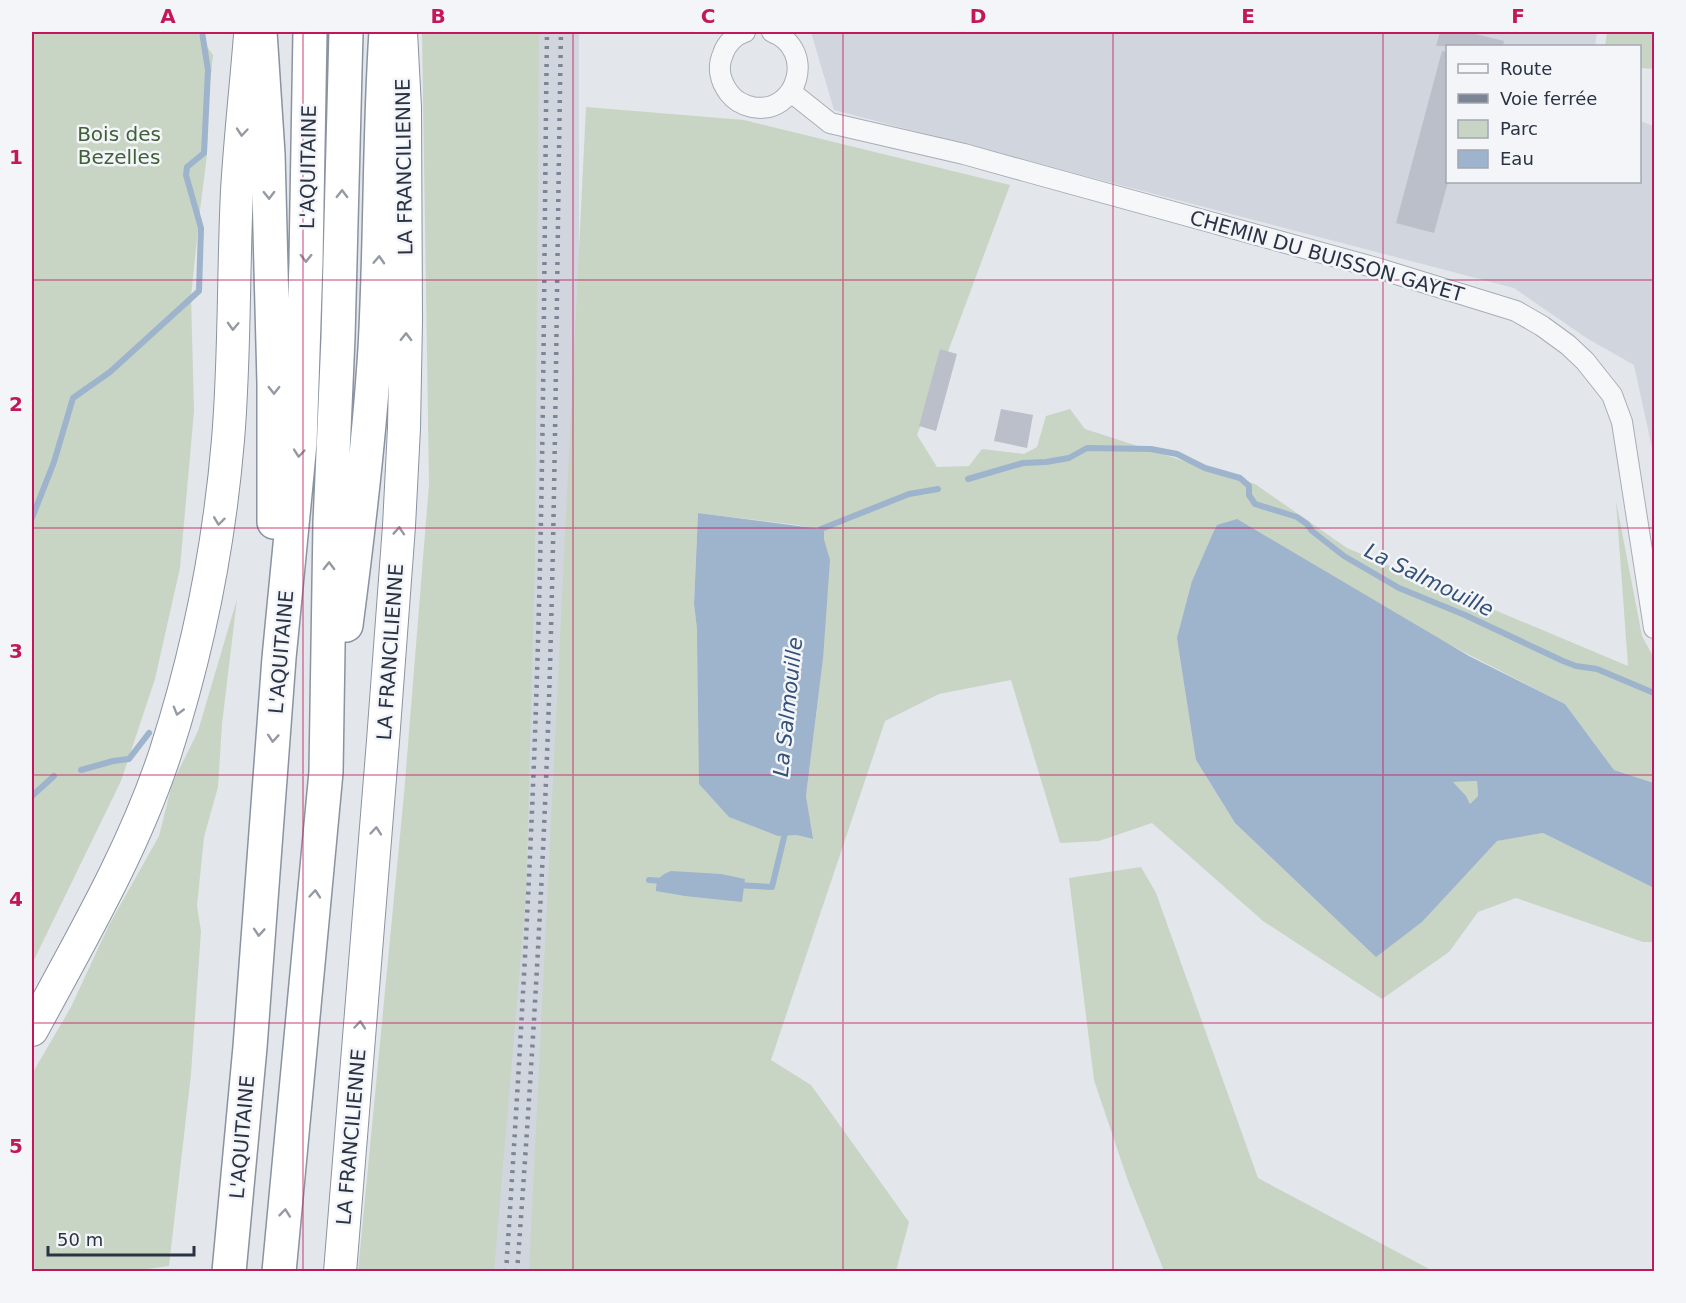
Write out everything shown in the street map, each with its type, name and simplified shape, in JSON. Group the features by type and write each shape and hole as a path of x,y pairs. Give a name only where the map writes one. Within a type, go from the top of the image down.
{"highway":[{"path":"32,1030 110,881 151,792 176,718 205,606 218,532 228,436 234,325 237,189 250,32"},
{"path":"260,32 268,154 274,383 274,526 279,658"},
{"name":"L'AQUITAINE","path":"229,1272 251,1035 279,658 300,443 310,32"},
{"name":"L'AQUITAINE","path":"279,1272 326,772 330,523 338,337 346,32"},
{"path":"326,772 368,444 380,252 382,101 386,32"},
{"name":"LA FRANCILIENNE","path":"340,1272 382,753 404,428 405,108 401,32"}],"street":[{"path":"745,32 730,41 723,51 720,76 724,87 732,97 755,108 769,107 781,101 791,92 797,81 799,68 790,43 780,34 772,32"},
{"name":"CHEMIN DU BUISSON GAYET","path":"791,92 830,123 964,154 1380,269 1516,310 1542,326 1568,345 1598,376 1612,395 1622,422 1654,628"}],"shaded area":[{"path":"531,32 579,32 579,578 532,1271 493,1272"},
{"path":"811,32 1597,32 1595,45 1446,45 1446,183 1641,183 1641,121 1654,126 1654,457 1634,365 1588,339 1514,288 834,110"}],"green space":[{"name":"Bois des Bezelles","path":"32,32 197,32 213,55 207,111 207,155 191,296 194,411 180,568 155,679 121,781 32,964"},
{"path":"422,32 539,32 535,560 526,896 494,1271 358,1271 404,794 429,484"},
{"path":"1607,32 1654,32 1654,69 1641,68 1641,45 1605,45"},
{"path":"586,107 744,120 1010,185 917,435 937,467 969,466 982,449 1024,454 1037,447 1046,416 1070,409 1085,429 1255,484 1347,548 1628,666 1616,501 1642,636 1654,658 1654,783 1614,770 1565,704 1217,525 1192,581 1196,760 1235,823 1376,956 1422,922 1496,841 1543,833 1654,888 1654,942 1643,942 1516,898 1478,912 1449,952 1382,999 1263,921 1152,823 1099,841 1060,843 1011,680 939,694 885,721 771,1060 811,1085 909,1222 896,1271 529,1272","holes":["698,513 821,530 823,659 806,796 812,839 796,835 697,629 694,604"]},
{"path":"237,599 222,724 218,787 204,837 197,906 201,931 191,1074 169,1266 125,1272 32,1271 32,1074 71,1007 109,925 159,836 172,784 198,731"},
{"path":"1477,781 1478,796 1470,804 1453,782"},
{"path":"1141,867 1156,893 1258,1178 1433,1271 1164,1271 1128,1181 1094,1080 1069,878"}],"water":[{"path":"698,513 821,529 830,560 823,659 806,796 813,839 796,835 778,836 729,817 699,784 697,629 694,604"},
{"path":"1237,519 1469,656 1565,704 1614,770 1654,783 1654,888 1543,833 1497,841 1422,922 1376,957 1235,823 1196,760 1177,638 1192,581 1217,525","holes":["1477,781 1478,796 1470,804 1453,782"]},
{"path":"671,871 721,874 745,879 742,902 656,891 659,878"}],"building":[{"path":"1440,32 1467,32 1504,41 1503,45 1436,46"},
{"path":"1442,51 1446,52 1448,183 1434,233 1396,223"},
{"path":"940,349 957,354 936,431 919,426"},
{"path":"1001,409 1033,415 1027,448 994,441"}],"waterway":[{"path":"32,518 54,462 73,398 110,372 199,291 201,228 186,175 187,167 204,153 208,70 202,32"},
{"name":"La Salmouille","path":"968,479 1023,463 1069,458 1087,448 1151,449 1177,454 1205,468 1240,478 1249,486 1249,495 1255,504 1297,517 1344,556 1399,588 1465,615 1563,661 1576,666 1597,669 1654,693"},
{"name":"La Salmouille","path":"821,537 821,529 909,494 938,489"},
{"name":"La Salmouille","path":"81,770 129,759 149,733"},
{"name":"La Salmouille","path":"32,796 54,776"},
{"name":"La Salmouille","path":"736,885 772,887 786,829"},
{"name":"La Salmouille","path":"649,880 663,881"}],"railway":[{"path":"506,1272 524,973 537,674 547,32"},
{"path":"517,1272 537,970 550,667 561,32"}]}
